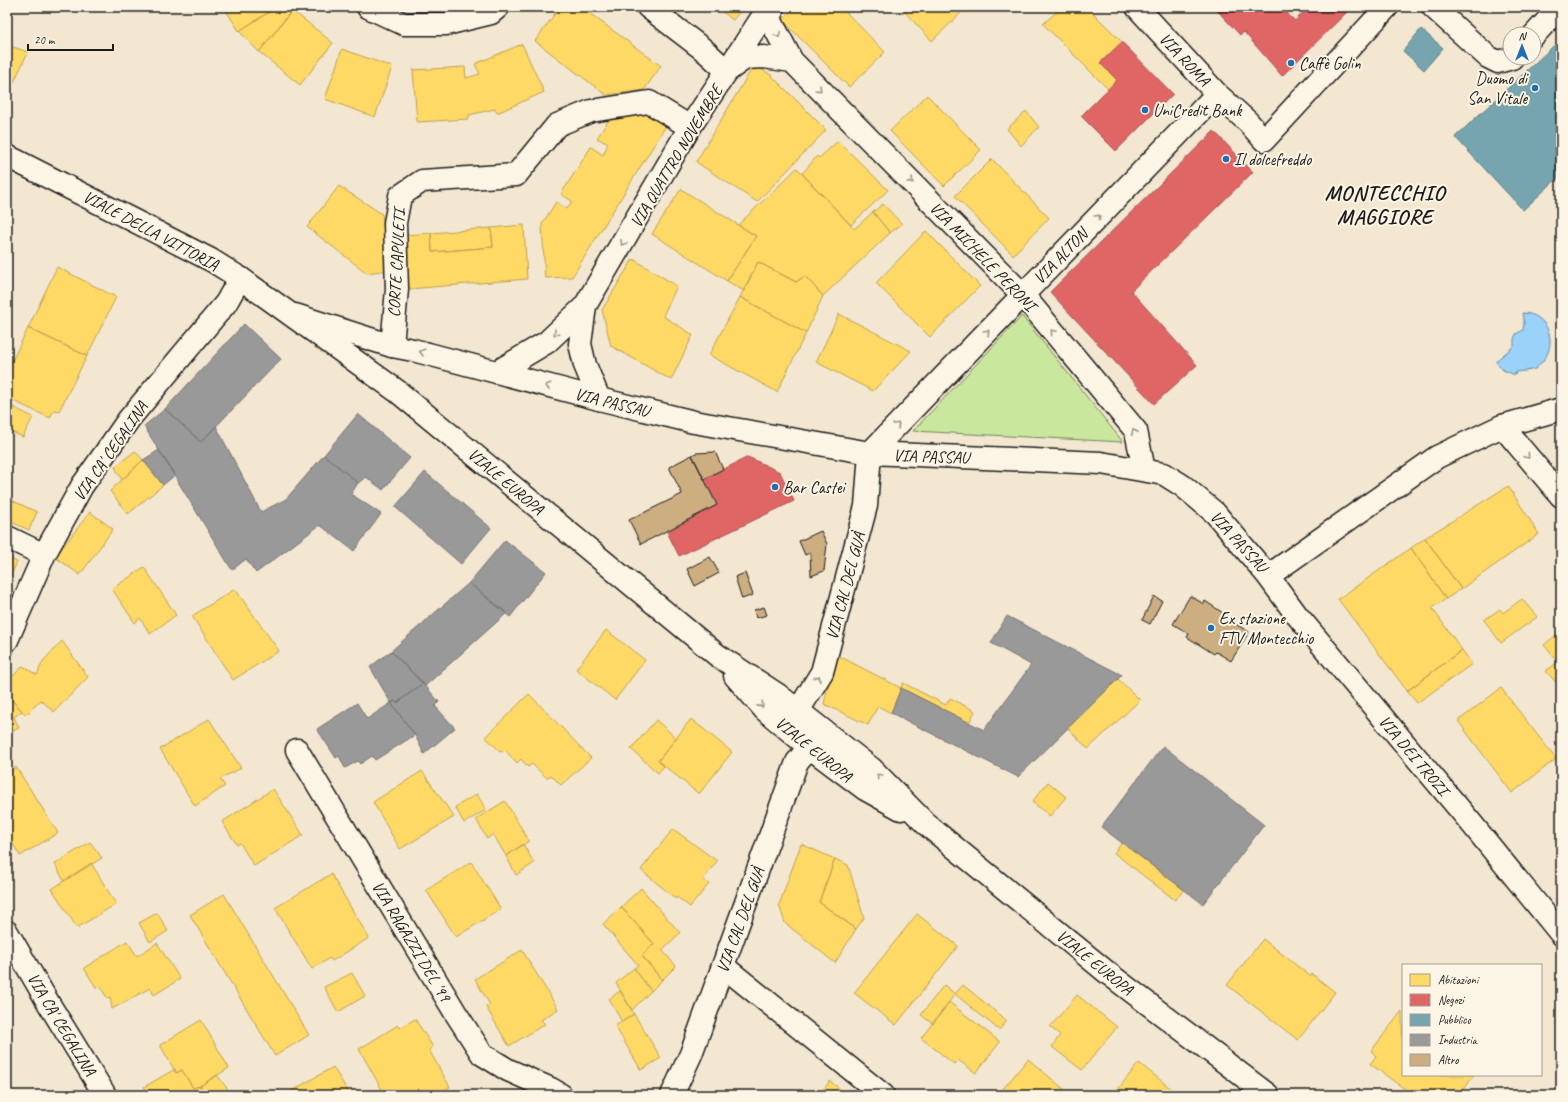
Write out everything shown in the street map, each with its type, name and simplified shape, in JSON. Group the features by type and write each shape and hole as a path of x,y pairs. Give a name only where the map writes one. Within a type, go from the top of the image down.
{"street":[{"path":"368,7 404,24 446,24 491,13 498,7"},
{"path":"648,7 704,50 727,71 745,58 764,57 792,61"},
{"name":"VIA QUATTRO NOVEMBRE","path":"497,372 547,342 585,306 690,128 769,7"},
{"name":"VIA MICHELE PERONI","path":"772,7 771,21 792,61 1023,295 1136,431 1144,470"},
{"name":"VIA ROMA","path":"1136,7 1217,94 1248,122 1264,140 1387,7"},
{"path":"1433,7 1488,57 1498,62 1502,61"},
{"path":"1542,26 1560,7"},
{"name":"VIA ALTON","path":"870,453 1217,94"},
{"name":"CORTE CAPULETI","path":"392,346 397,289 395,223 400,196 422,181 516,174 557,125 591,111 649,102 690,128"},
{"name":"VIALE DELLA VITTORIA","path":"7,156 212,260 290,314"},
{"name":"VIA CA' CEGALINA","path":"7,640 44,555 82,486 129,419 226,303 240,278"},
{"name":"VIA QUATTRO NOVEMBRE","path":"585,306 580,344 585,365 599,399"},
{"name":"VIA PASSAU","path":"290,314 392,346 414,350 599,399 718,427 870,453 1100,463 1164,474 1183,486 1215,513 1268,576 1437,458 1502,426 1561,409"},
{"name":"VIALE EUROPA","path":"290,314 397,390 717,655 778,695 872,769 926,824 1109,974 1268,1095"},
{"path":"1502,426 1561,496"},
{"name":"VIA CAL DEL GUÀ","path":"798,711 822,672 866,506 870,453"},
{"path":"7,537 44,555"},
{"name":"VIA DEI TROZI","path":"1268,576 1296,614 1472,824 1561,934"},
{"name":"VIALE EUROPA","path":"717,655 765,710 809,747 864,789 926,824"},
{"name":"VIA CAL DEL GUÀ","path":"672,1095 691,1054 797,762 809,747"},
{"name":"VIA RAGAZZI DEL '99","path":"297,750 482,1054 508,1070 561,1095"},
{"name":"VIA CA' CEGALINA","path":"7,932 105,1095"},
{"path":"723,966 883,1095"}],"green space":[{"path":"1022,316 1123,442 913,431"}],"water":[{"path":"1522,313 1531,314 1539,318 1545,324 1550,339 1549,348 1546,356 1536,369 1516,372 1515,375 1503,370 1496,362 1514,346 1516,334 1523,330 1524,323"}],"building: Abitazioni":[{"path":"224,7 277,7 239,31"},
{"path":"277,7 289,7 292,11 259,52 239,31"},
{"path":"560,7 581,7 661,66 644,90 606,95 535,41"},
{"path":"716,7 743,7 733,20"},
{"path":"795,7 841,7 885,52 849,87 782,20"},
{"path":"900,7 967,7 932,41"},
{"path":"1062,7 1087,7 1122,42 1100,63 1117,80 1108,89 1043,24"},
{"path":"292,10 333,43 300,85 259,52"},
{"path":"522,44 544,92 497,113 495,109 469,115 469,119 417,122 413,70 465,67 466,78 480,74 475,64"},
{"path":"7,45 28,52 7,97"},
{"path":"342,49 392,67 375,117 325,99"},
{"path":"754,65 771,75 826,130 757,202 696,162"},
{"path":"927,95 981,150 944,186 890,131"},
{"path":"650,111 667,124 572,277 545,278 542,224 556,202 567,209 572,201 561,194 591,147 603,155 608,144 597,138 611,117"},
{"path":"1026,111 1039,127 1021,146 1007,129"},
{"path":"838,141 888,190 851,225 802,174 817,156 819,158"},
{"path":"992,159 1049,218 1013,255 955,196"},
{"path":"797,168 854,229 873,212 890,233 823,296 805,276 796,282 758,262 744,291 727,281 756,236 738,225"},
{"path":"339,186 382,214 388,270 367,273 307,227"},
{"path":"681,189 756,236 727,281 652,234"},
{"path":"883,204 902,224 890,233 873,212"},
{"path":"524,225 527,279 409,289 405,235 431,233 432,252 493,247 491,228"},
{"path":"491,228 493,247 432,252 431,233"},
{"path":"926,231 980,286 930,337 876,283"},
{"path":"633,259 677,286 663,316 693,335 671,380 611,346 602,310"},
{"path":"758,262 796,282 805,276 823,296 806,333 740,297"},
{"path":"57,267 116,297 87,356 28,328"},
{"path":"740,297 806,333 777,392 709,355"},
{"path":"839,314 911,351 873,391 816,362"},
{"path":"28,328 87,356 59,411 54,410 50,418 7,398 7,360 11,363"},
{"path":"7,404 33,417 23,437 7,430"},
{"path":"135,451 143,460 122,480 115,467"},
{"path":"143,460 163,485 128,514 110,491"},
{"path":"1508,486 1539,534 1461,589 1425,538"},
{"path":"7,498 37,512 29,530 7,520"},
{"path":"90,512 113,529 80,575 55,557"},
{"path":"1425,538 1461,589 1446,599 1411,548"},
{"path":"1411,548 1446,599 1432,608 1462,650 1407,691 1338,599"},
{"path":"7,557 17,562 7,584"},
{"path":"144,567 176,615 150,634 140,618 135,623 112,589"},
{"path":"235,589 279,651 233,680 192,616"},
{"path":"1522,599 1537,617 1501,643 1484,620 1500,609 1503,613"},
{"path":"606,630 645,660 615,700 576,669"},
{"path":"1561,631 1561,666 1544,645"},
{"path":"62,641 88,677 54,712 41,700 26,715 7,695 7,682 23,666 37,675 43,661"},
{"path":"1462,650 1472,664 1417,703 1407,691"},
{"path":"835,654 901,688 891,713 878,706 868,725 824,704"},
{"path":"1558,662 1561,666 1561,688 1546,671"},
{"path":"1118,679 1140,700 1088,749 1068,728"},
{"path":"903,683 946,705 950,698 975,711 969,723 901,688"},
{"path":"1501,688 1556,759 1512,793 1458,721"},
{"path":"529,694 591,758 561,785 551,775 547,778 532,764 528,767 521,759 517,763 505,750 501,752 485,737"},
{"path":"7,695 22,711 14,717 19,728 7,734"},
{"path":"209,719 241,768 220,779 225,786 195,806 160,749"},
{"path":"691,719 732,752 699,794 658,761"},
{"path":"656,720 676,738 658,761 664,766 658,773 631,749"},
{"path":"16,767 58,833 20,856 7,834 7,773"},
{"path":"422,771 454,817 400,849 373,802"},
{"path":"1048,782 1066,797 1050,816 1032,802"},
{"path":"273,789 303,835 254,866 240,843 237,845 222,822"},
{"path":"477,794 486,810 464,823 455,807"},
{"path":"505,801 529,841 506,856 493,834 487,839 476,819"},
{"path":"673,829 717,861 703,880 709,884 690,907 677,897 676,899 641,870"},
{"path":"90,842 102,858 64,881 55,864"},
{"path":"1122,843 1184,890 1175,900 1114,853"},
{"path":"523,844 534,863 516,875 506,856"},
{"path":"801,844 835,859 819,902 856,929 835,963 785,923 779,905"},
{"path":"835,859 848,865 864,918 856,929 819,902"},
{"path":"471,862 501,909 456,937 426,890"},
{"path":"91,863 116,904 77,928 52,889"},
{"path":"331,874 369,938 332,961 330,958 312,969 275,908"},
{"path":"641,888 680,933 662,950 676,966 662,980 642,956 654,944 621,907"},
{"path":"224,894 309,1035 275,1056 190,915"},
{"path":"621,907 654,944 642,956 662,980 651,991 634,968 638,965 603,924"},
{"path":"157,913 168,931 150,942 139,923"},
{"path":"917,914 958,946 896,1025 854,993"},
{"path":"1263,939 1310,976 1312,974 1335,992 1298,1040 1227,985"},
{"path":"127,941 137,956 157,943 180,979 154,995 150,988 112,1009 110,997 107,998 100,986 97,989 84,968"},
{"path":"522,950 558,1009 541,1020 545,1024 509,1046 486,1007 490,1005 475,979"},
{"path":"634,968 651,991 632,1010 616,983"},
{"path":"352,973 365,996 338,1012 324,987"},
{"path":"944,985 955,994 933,1024 921,1015"},
{"path":"963,985 1007,1021 999,1030 955,994"},
{"path":"620,991 634,1014 622,1022 609,999"},
{"path":"1077,995 1117,1027 1082,1070 1052,1047 1060,1035 1050,1027"},
{"path":"949,1002 1000,1042 976,1073 958,1060 954,1064 921,1038"},
{"path":"1402,1011 1402,1076 1473,1076 1463,1091 1468,1095 1413,1095 1370,1064 1376,1056 1371,1051"},
{"path":"634,1014 661,1058 641,1070 615,1026"},
{"path":"415,1019 433,1047 429,1050 450,1087 435,1095 385,1095 359,1049 398,1025 400,1028"},
{"path":"201,1020 229,1068 200,1086 193,1088 182,1070 176,1073 160,1045"},
{"path":"1028,1059 1065,1090 1061,1095 998,1095"},
{"path":"1139,1063 1179,1095 1113,1095"},
{"path":"333,1067 350,1095 292,1095 290,1092"},
{"path":"175,1069 176,1073 182,1070 193,1088 200,1086 208,1095 149,1095 144,1087"},
{"path":"217,1075 232,1095 208,1095 200,1086"},
{"path":"830,1081 847,1095 819,1095"}],"building: Negozi":[{"path":"1214,7 1291,7 1286,12 1295,21 1308,7 1352,7 1282,76 1244,32 1240,35"},
{"path":"1122,42 1173,94 1116,151 1081,116 1117,80 1100,63"},
{"path":"1214,131 1253,172 1131,291 1197,365 1154,404 1050,292"},
{"path":"748,457 780,472 794,501 679,556 667,532 717,505 704,479"}],"building: Pubblico":[{"path":"1421,29 1443,48 1424,70 1403,51"},
{"name":"Duomo di San Vitale","path":"1561,39 1561,175 1523,210 1455,137 1532,66 1542,66 1542,57"}],"building: Industria":[{"path":"244,324 281,359 201,442 165,409"},
{"path":"165,409 201,442 216,426 261,512 286,499 324,455 358,483 351,494 381,514 354,551 320,525 256,573 246,559 232,570 144,426"},
{"path":"358,414 410,458 383,490 366,477 358,483 324,455"},
{"path":"159,450 175,475 163,485 143,460"},
{"path":"425,472 491,528 461,564 395,507"},
{"path":"505,540 546,572 510,617 469,583"},
{"path":"469,583 507,613 425,686 391,651"},
{"path":"1007,616 1122,675 1018,777 891,713 901,688 984,730 1031,665 991,643"},
{"path":"391,651 423,683 397,703 395,701 391,703 370,667"},
{"path":"423,683 439,702 435,706 455,728 424,754 415,735 391,703 395,701 397,703"},
{"path":"357,703 367,719 391,703 415,735 375,760 372,756 360,764 358,761 345,768 339,756 336,758 317,729"},
{"path":"1163,746 1264,825 1203,904 1101,827"}],"building: Altro":[{"path":"715,452 723,469 704,479 692,455 696,453"},
{"path":"692,455 717,505 641,544 629,520 682,494 669,467"},
{"path":"821,531 827,544 824,571 811,576 810,553 805,555 799,541"},
{"path":"710,557 719,573 695,586 687,569"},
{"path":"745,573 753,595 742,599 735,577"},
{"path":"1154,596 1162,601 1150,624 1142,620"},
{"name":"Ex stazione FTV Montecchio","path":"1190,596 1204,604 1205,601 1235,621 1234,623 1249,632 1231,661 1216,652 1214,654 1187,637 1189,634 1173,624"},
{"path":"764,607 767,615 756,618 754,610"}],"place":[{"name":"Caffè Golin","path":"1291,63"},
{"name":"Duomo di San Vitale","path":"1535,88"},
{"name":"UniCredit Bank","path":"1145,110"},
{"name":"Il dolcefreddo","path":"1226,159"},
{"name":"Bar Castei","path":"775,487"},
{"name":"Ex stazione FTV Montecchio","path":"1211,628"}],"district":[{"name":"MONTECCHIO MAGGIORE","path":"1385,205"}]}
